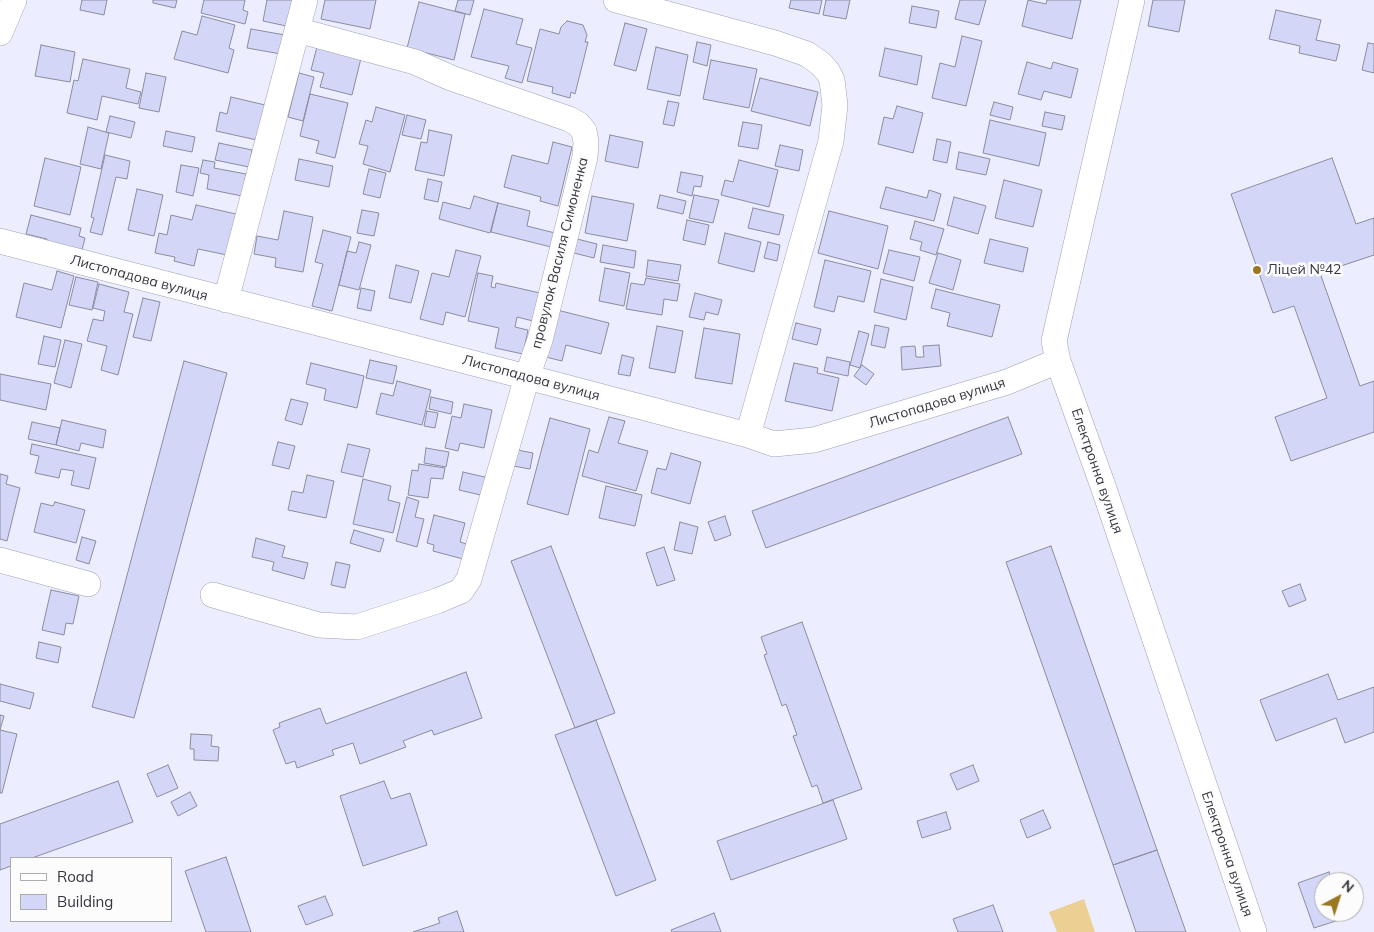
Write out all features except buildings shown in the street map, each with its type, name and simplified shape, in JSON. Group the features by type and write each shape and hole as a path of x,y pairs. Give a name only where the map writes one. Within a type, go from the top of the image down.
{"street":[{"path":"0,33 14,0"},
{"path":"226,300 305,0"},
{"path":"616,0 775,43 807,54 821,64 832,80 835,105 831,141 748,435"},
{"name":"Електронна вулиця","path":"1132,0 1054,341 1058,361 1103,486 1254,932"},
{"name":"провулок Василя Симоненка","path":"213,595 319,625 358,628 461,591 469,579 527,377 540,340 585,157 586,142 584,131 578,124 569,119 451,78 415,62 297,30"},
{"name":"Листопадова вулиця","path":"0,241 527,377 748,435 774,444 814,440 1007,382 1058,361"},
{"path":"0,560 88,584"}],"shaded area":[{"path":"1084,899 1095,932 1057,932 1049,912"}],"place":[{"name":"Ліцей №42","path":"1257,270"}]}
